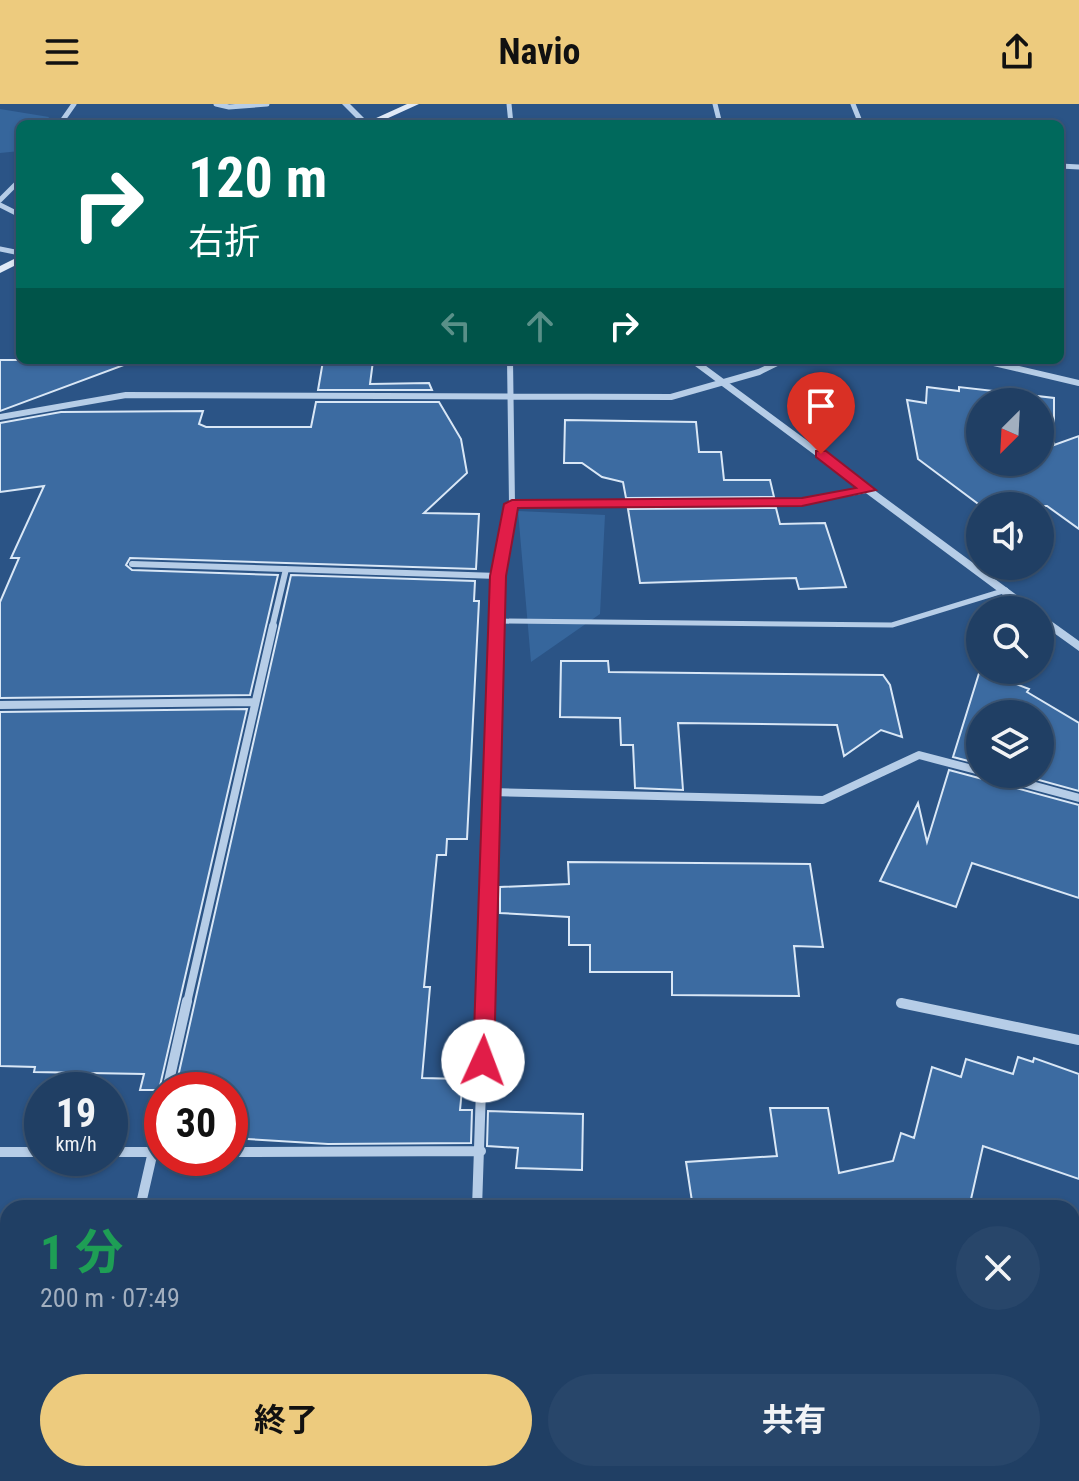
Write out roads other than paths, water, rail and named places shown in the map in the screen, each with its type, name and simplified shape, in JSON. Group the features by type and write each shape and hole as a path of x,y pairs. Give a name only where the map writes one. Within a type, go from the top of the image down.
{"main road":[{"path":"376,120 415,104"}],"street":[{"path":"216,104 229,107 267,104"},
{"path":"346,104 362,120"},
{"path":"0,203 16,185"},
{"path":"478,1200 498,576 512,504 510,364"},
{"path":"698,364 1014,596"},
{"path":"0,417 126,395 510,399 671,397 724,383 773,364"},
{"path":"998,364 1076,382 1079,372"},
{"path":"132,564 498,576"},
{"path":"171,1072 286,569"},
{"path":"1054,628 1079,647"},
{"path":"0,705 255,702"},
{"path":"491,792 823,800 919,755 966,767"},
{"path":"1042,788 1079,798"},
{"path":"901,1003 1079,1040"},
{"path":"248,1152 481,1151"},
{"path":"0,1152 24,1152"},
{"path":"143,1200 150,1176"}],"lane":[{"path":"512,504 802,502 869,490"},
{"path":"496,621 892,625 1006,590"}]}
